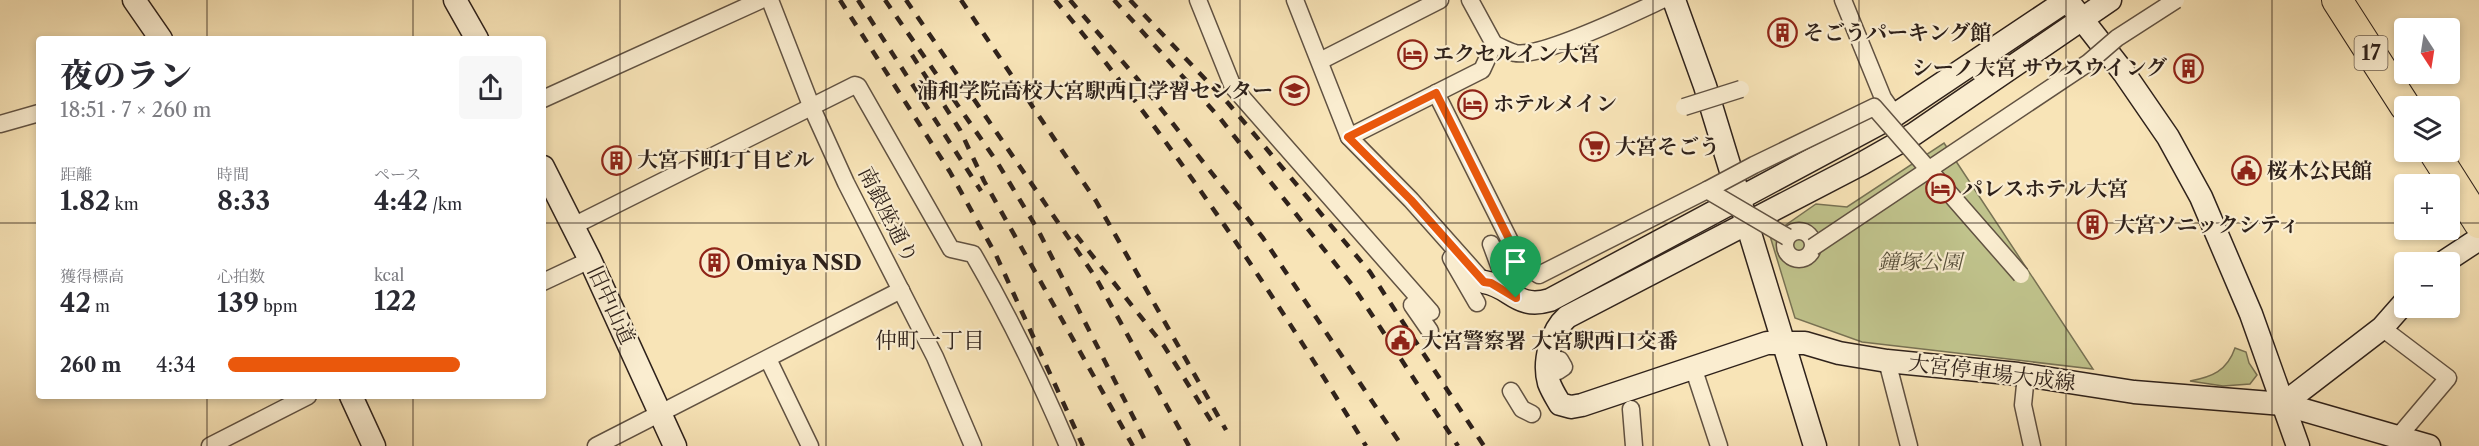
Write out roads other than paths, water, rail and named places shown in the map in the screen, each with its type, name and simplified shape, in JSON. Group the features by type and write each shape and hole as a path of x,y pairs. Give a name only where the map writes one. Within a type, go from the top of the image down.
{"highway":[{"name":"17","path":"2337,0 2399,96"},
{"path":"2440,162 2479,223"}],"street":[{"path":"455,0 472,36"},
{"path":"546,98 761,0"},
{"name":"南銀座通り","path":"770,0 812,108 862,216 935,357 974,446"},
{"path":"1198,0 1233,87 1431,312"},
{"path":"1295,0 1348,137 1411,200 1497,293"},
{"path":"1320,61 1440,0"},
{"path":"1470,0 1494,44 1516,53 1540,51 1662,0"},
{"path":"1674,0 1705,86 1747,224 1774,342 1815,446"},
{"path":"1843,0 1883,98 1895,115"},
{"path":"1451,258 1497,293 1534,303 1550,300 1895,115 2067,0 2124,73 2168,137 2200,197 2251,314 2298,446"},
{"path":"1747,224 1914,134 2110,0"},
{"path":"1707,190 1786,237 1785,249 1788,255 1794,259 1806,257 1813,247 2088,63 2117,38 2176,0"},
{"path":"141,2 160,36"},
{"path":"1348,137 1482,70 1494,44"},
{"path":"573,226 855,85 858,86 951,249 973,254 990,283 1023,346 1068,446"},
{"path":"1684,107 1741,89"},
{"path":"1436,93 1514,249 1497,293"},
{"path":"1497,293 1522,264 1539,274 1874,107 2021,275"},
{"path":"0,124 36,114"},
{"name":"旧中山道","path":"546,173 590,260 675,446"},
{"name":"大宮停車場大成線","path":"1747,224 1577,311 1560,324 1554,334 1548,364 1548,380 1560,404 1571,407 1582,405 1774,342 1804,343 1839,354 1887,361 2026,375 2134,392 2283,404 2425,445"},
{"path":"2459,252 2479,239"},
{"path":"1491,244 1497,293"},
{"path":"546,281 590,260"},
{"path":"596,446 901,290"},
{"path":"1412,304 1430,331"},
{"path":"2283,404 2382,328 2394,314"},
{"path":"2382,328 2448,378 2398,437"},
{"path":"768,359 810,446"},
{"path":"1887,361 1909,446"},
{"path":"1693,367 1719,446"},
{"path":"2026,375 2023,405 2032,446"},
{"path":"1511,391 1527,412"},
{"path":"217,444 302,399"},
{"path":"352,399 374,446"},
{"path":"1631,409 1634,446"}],"railway":[{"path":"840,0 950,172 996,255 1083,446"},
{"path":"858,0 981,191"},
{"path":"885,0 997,162 1038,230 1148,446"},
{"path":"906,0 1096,278 1189,446"},
{"path":"961,0 1096,201 1226,430"},
{"path":"1055,0 1180,161 1257,273 1366,446"},
{"path":"1070,0 1140,82 1263,238 1402,446"},
{"path":"1114,0 1219,117 1353,286 1458,446"},
{"path":"1130,0 1228,103 1370,272 1484,446"},
{"path":"912,55 960,130 984,181 1133,446"},
{"path":"1076,235 1164,346 1213,424"}],"place":[{"name":"そごうパーキング館","path":"1782,33"},
{"name":"エクセルイン大宮","path":"1412,54"},
{"name":"シーノ大宮 サウスウイング","path":"2188,68"},
{"name":"浦和学院高校大宮駅西口学習センター","path":"1294,91"},
{"name":"ホテルメイン","path":"1472,104"},
{"name":"大宮そごう","path":"1594,147"},
{"name":"大宮下町1丁目ビル","path":"616,160"},
{"name":"桜木公民館","path":"2246,171"},
{"name":"パレスホテル大宮","path":"1941,189"},
{"name":"大宮ソニックシティ","path":"2093,225"},
{"name":"Omiya NSD","path":"715,263"},
{"name":"大宮警察署 大宮駅西口交番","path":"1400,341"}],"district":[{"name":"仲町一丁目","path":"930,340"}],"park label":[{"name":"鐘塚公園","path":"1920,262"}]}
